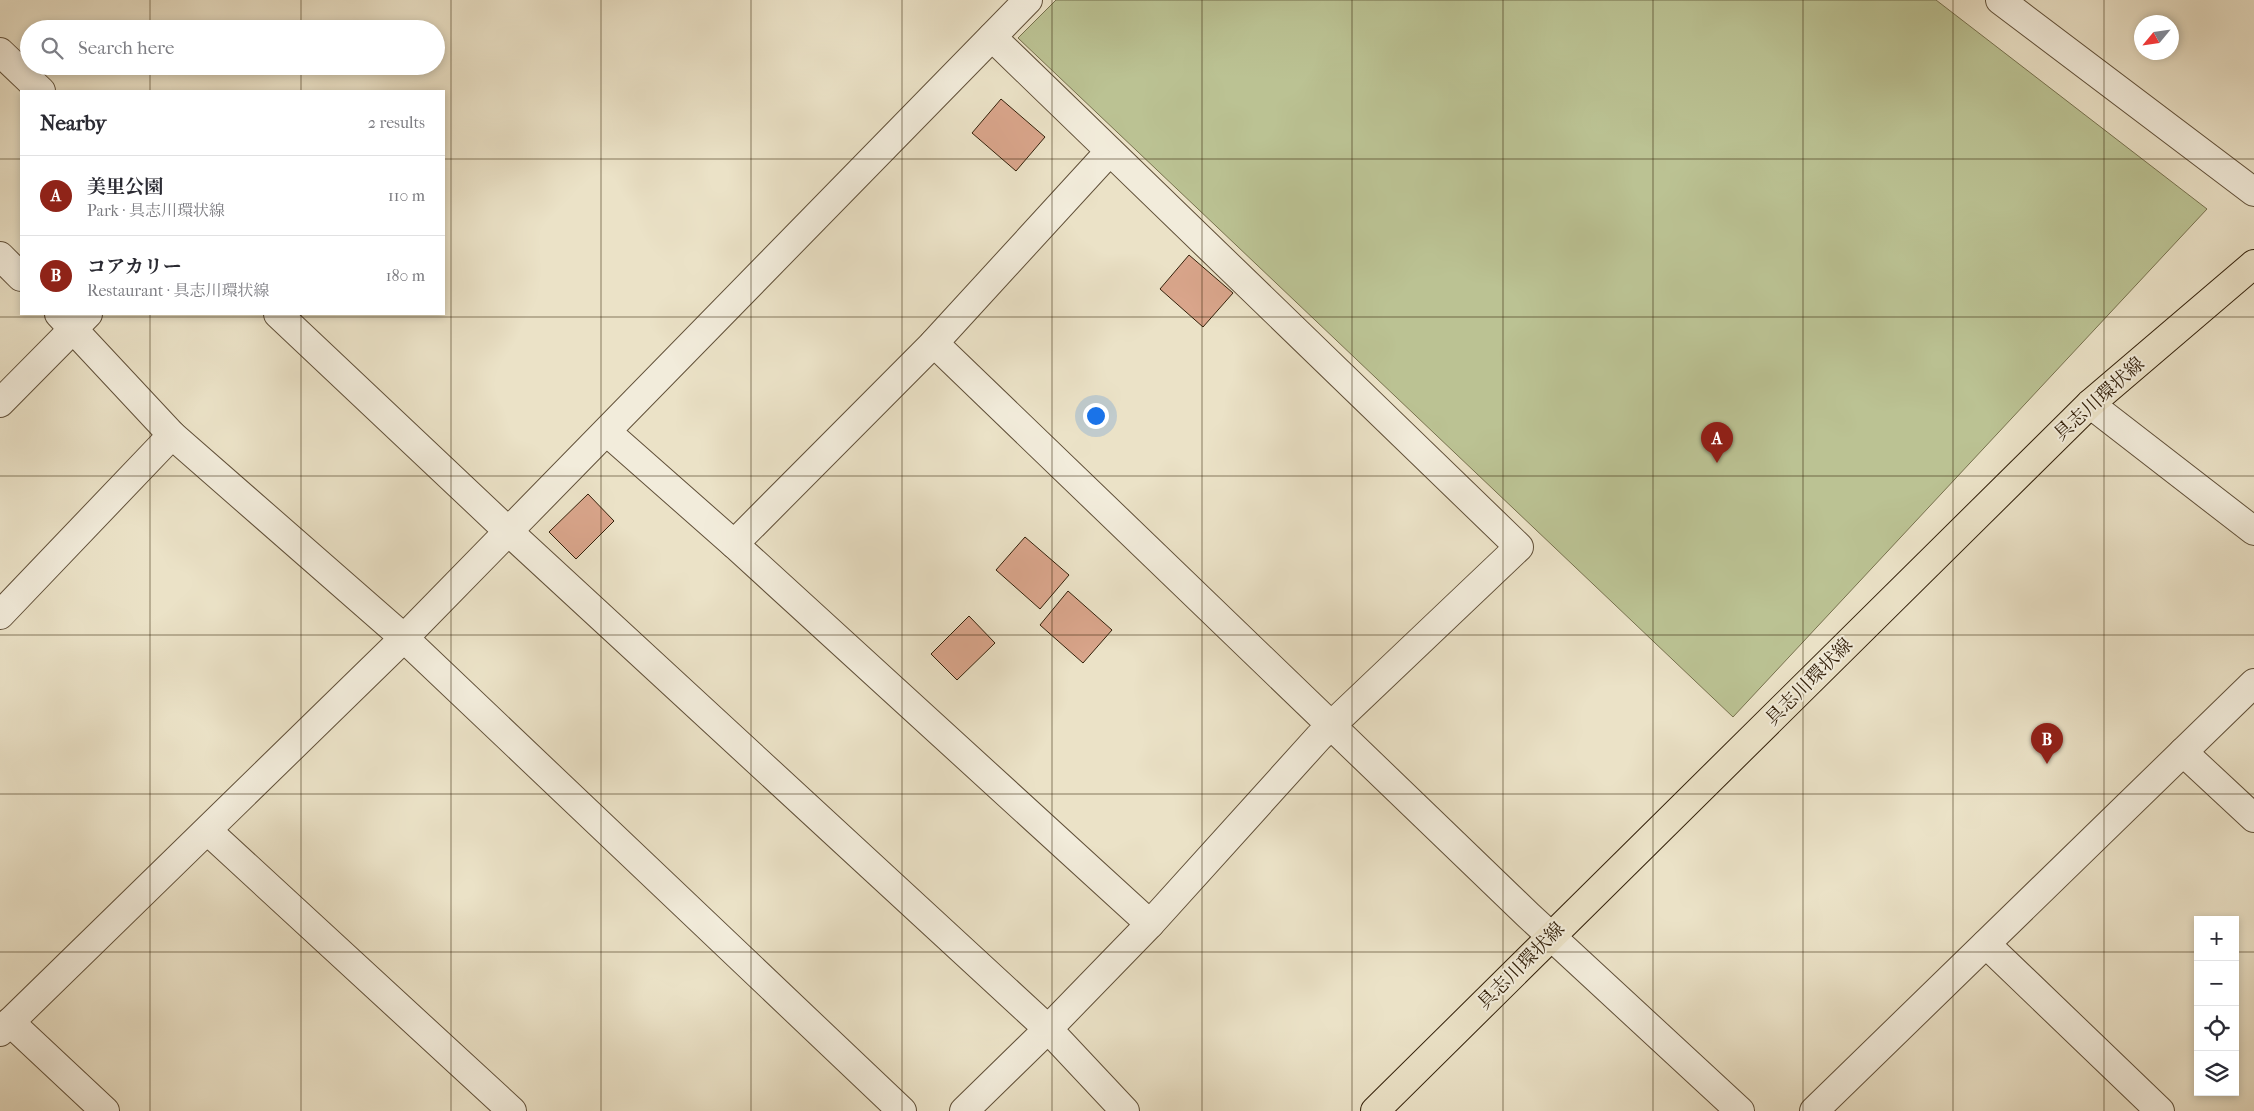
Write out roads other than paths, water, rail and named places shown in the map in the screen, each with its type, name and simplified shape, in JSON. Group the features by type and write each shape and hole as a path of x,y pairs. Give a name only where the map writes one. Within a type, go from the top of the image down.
{"main road":[{"name":"具志川環状線","path":"1375,1111 2090,404 2254,264"}],"street":[{"path":"105,1111 5,1027 404,638 1028,0"},
{"path":"2000,0 2254,192"},
{"path":"964,1111 1048,1029 1150,924 1332,724 1519,547 992,37"},
{"path":"0,52 20,71"},
{"path":"24,75 40,90"},
{"path":"734,544 934,343 1110,151"},
{"path":"0,256 20,276"},
{"path":"279,315 509,532 1048,1029 1125,1111"},
{"path":"0,403 73,318 172,435 404,638 902,1111"},
{"path":"934,343 1332,724 1551,937 1740,1111"},
{"path":"2090,404 2254,531"},
{"path":"607,432 734,544 1150,924"},
{"path":"0,615 172,435"},
{"path":"1814,1111 2254,683"},
{"path":"2183,752 2254,818"},
{"path":"208,831 512,1111"},
{"path":"1986,944 2160,1111"}],"place":[{"name":"美里公園","path":"1717,463"},
{"name":"コアカリー","path":"2047,764"}]}
